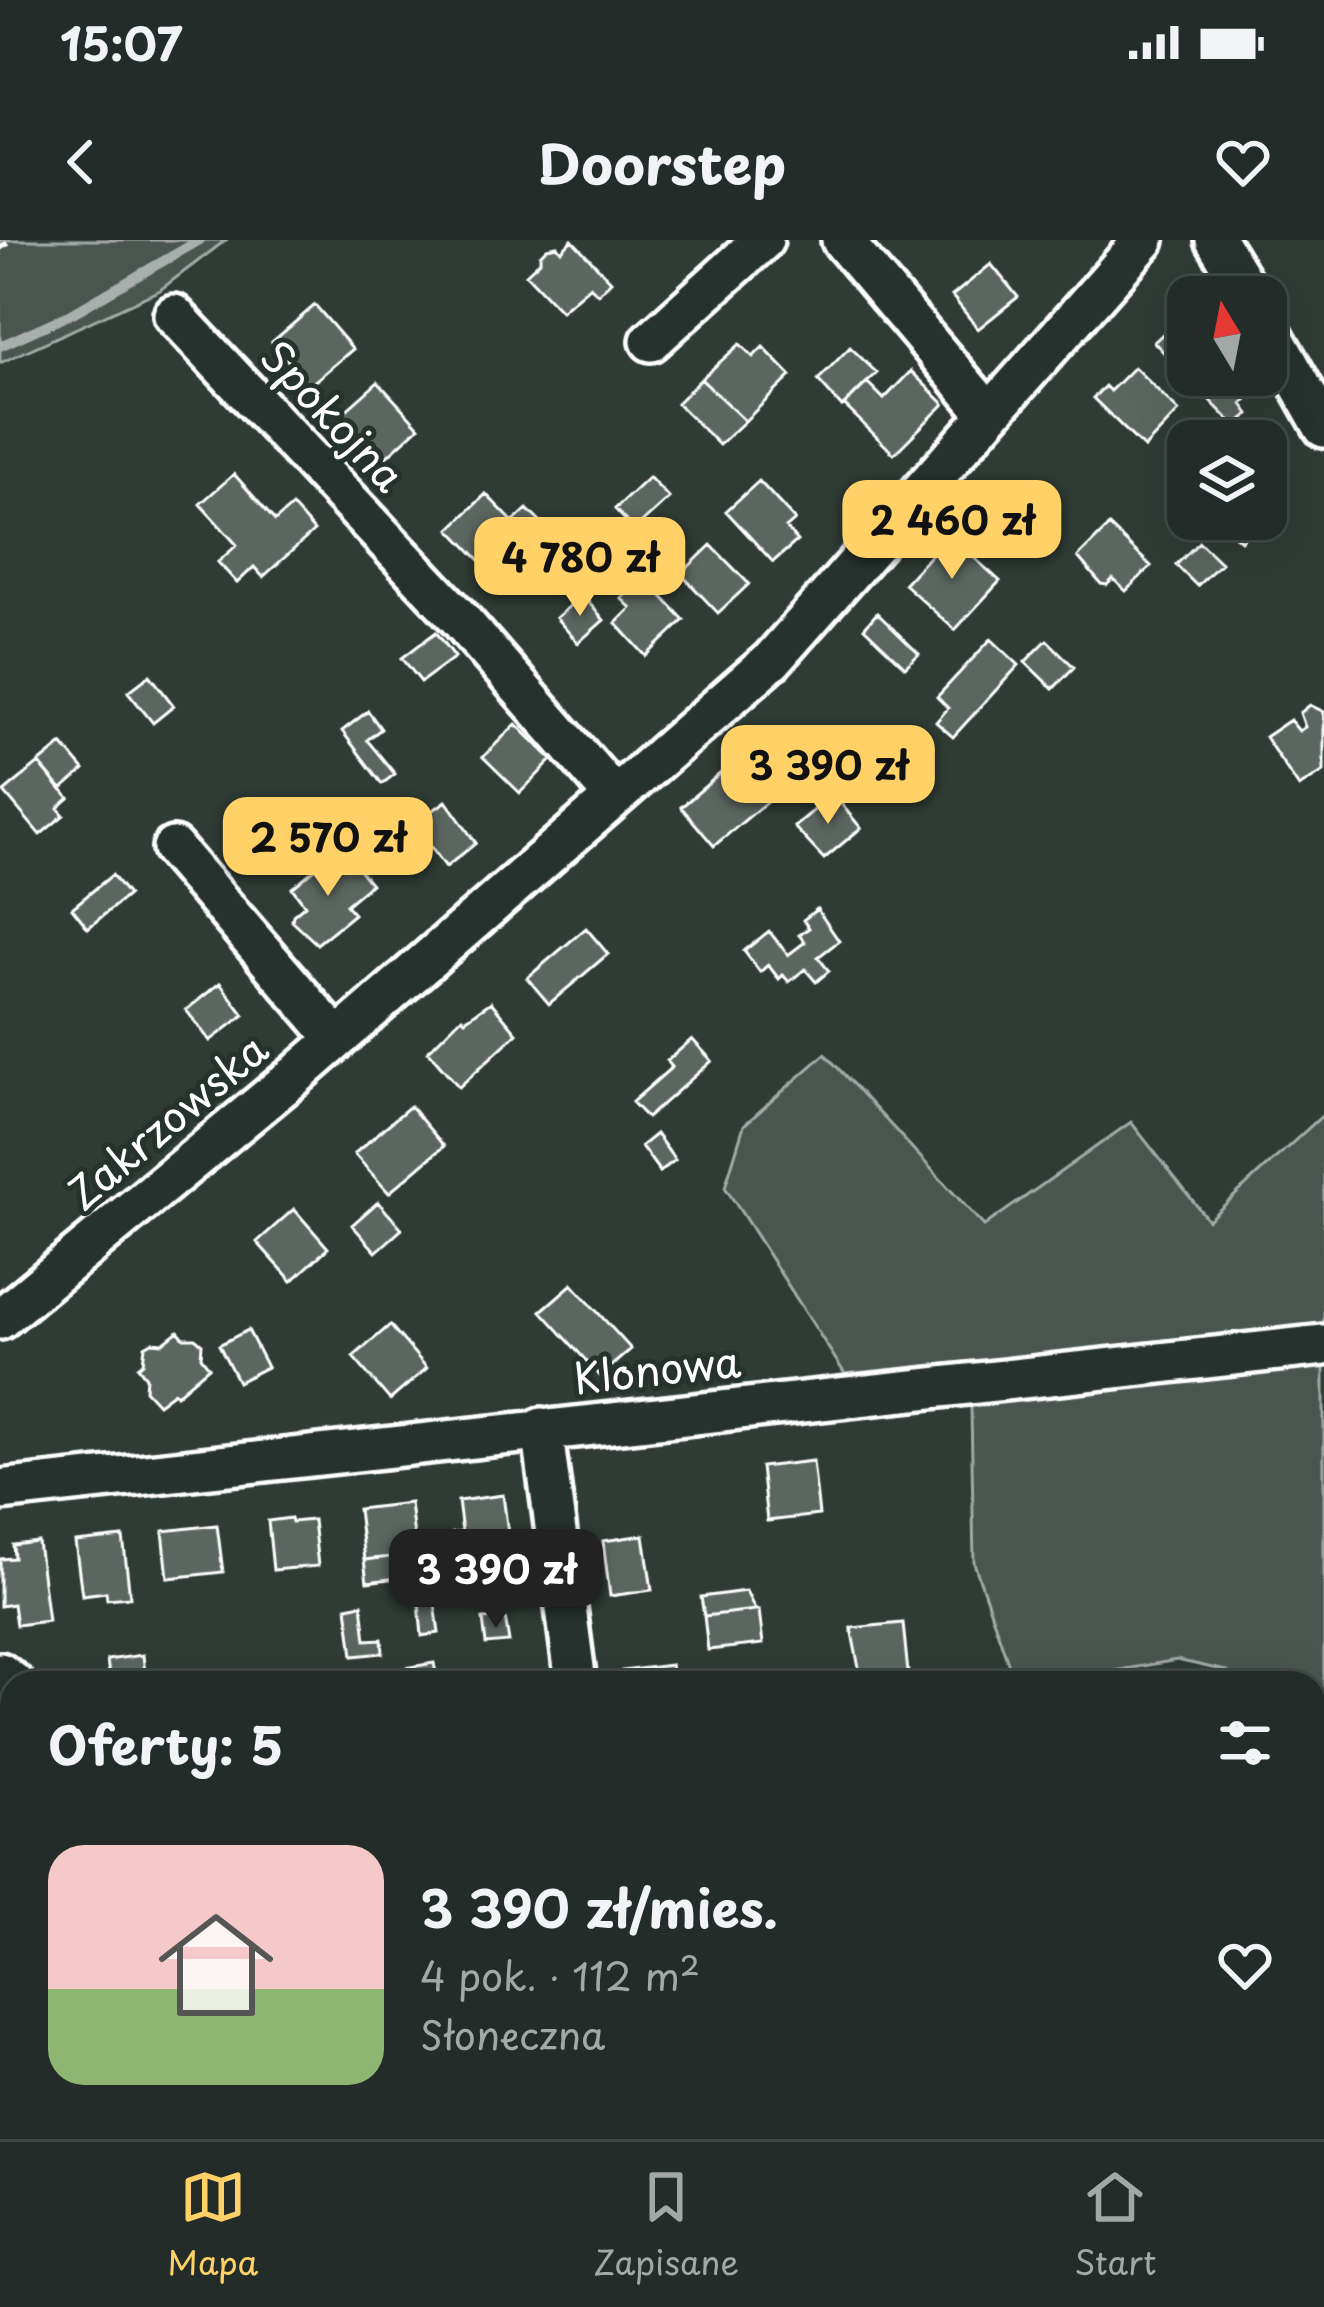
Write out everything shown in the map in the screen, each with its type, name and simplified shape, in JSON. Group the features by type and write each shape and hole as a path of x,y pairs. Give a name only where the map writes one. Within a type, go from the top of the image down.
{"street":[{"path":"651,341 763,240"},
{"path":"842,240 988,413"},
{"name":"Zakrzowska","path":"0,1319 337,1039 772,660 1144,240"},
{"path":"1216,240 1238,276"},
{"name":"Spokojna","path":"174,315 460,619 615,797"},
{"path":"1287,362 1324,428"},
{"name":"Zakrzowska","path":"173,848 337,1039"},
{"name":"Klonowa","path":"0,1490 1324,1345"},
{"path":"542,1428 574,1671"}],"path":[{"path":"0,248 12,240"}],"shaded area":[{"path":"0,240 226,240 160,290 0,363"},
{"path":"825,1054 984,1226 1131,1122 1208,1220 1324,1114 1324,1671 1226,1671 1177,1660 1114,1671 1011,1671 974,1563 966,1362 845,1374 725,1187 744,1125"}],"building":[{"path":"572,240 611,281 598,294 590,286 561,311 526,274 547,248 557,246 561,251"},
{"path":"991,264 1018,297 978,329 952,296"},
{"path":"315,305 353,349 309,386 272,342"},
{"path":"1167,330 1167,356 1154,342"},
{"path":"740,344 753,357 763,347 791,376 745,421 701,379"},
{"path":"850,347 877,373 842,407 818,380"},
{"path":"1134,367 1179,411 1144,448 1093,398 1105,386 1110,391"},
{"path":"911,371 944,404 894,454 844,405 867,382 884,399"},
{"path":"701,379 745,421 719,445 677,403"},
{"path":"378,382 419,427 383,460 342,414"},
{"path":"1206,396 1250,396 1242,404 1249,414 1242,420 1229,420"},
{"path":"234,474 275,521 292,506 314,531 263,577 254,567 237,583 218,562 237,545 200,504"},
{"path":"649,477 669,498 634,530 615,509"},
{"path":"759,481 795,520 786,528 797,541 773,562 726,511"},
{"path":"991,487 1023,521 991,552 959,518"},
{"path":"486,494 513,522 527,509 549,531 498,579 450,529"},
{"path":"1109,526 1151,566 1126,591 1113,579 1101,584 1078,557"},
{"path":"949,535 1000,581 955,630 904,584"},
{"path":"1199,542 1221,563 1197,586 1176,565"},
{"path":"711,545 749,584 718,613 681,574"},
{"path":"644,577 684,620 646,656 616,623 631,608 621,598"},
{"path":"582,595 604,620 578,643 556,618"},
{"path":"877,613 919,654 905,667 864,628"},
{"path":"436,632 455,657 421,682 402,658"},
{"path":"991,639 1019,665 953,737 936,722 948,708 937,697"},
{"path":"1047,640 1074,667 1053,689 1025,662"},
{"path":"150,675 174,706 153,723 128,692"},
{"path":"1310,705 1324,712 1324,771 1299,787 1265,737 1290,720 1299,731 1305,727 1300,713"},
{"path":"368,711 381,729 367,740 395,774 382,784 342,731"},
{"path":"516,724 552,760 520,793 483,757"},
{"path":"62,744 84,770 61,790 39,763"},
{"path":"736,760 769,800 714,846 681,807"},
{"path":"39,763 69,798 58,808 64,815 40,835 4,792"},
{"path":"833,794 861,828 824,859 794,827"},
{"path":"418,801 428,814 446,801 476,843 446,867 405,813"},
{"path":"349,857 371,884 346,905 354,914 317,944 292,921 305,905 292,888 316,868 324,877"},
{"path":"112,875 128,895 88,928 72,908"},
{"path":"817,909 839,941 818,957 829,971 816,982 805,969 789,982 783,975 779,979 768,965 760,972 744,951 769,931 788,955 805,942 799,935 809,928 803,920"},
{"path":"586,928 608,954 549,1004 527,978"},
{"path":"220,983 244,1015 210,1041 186,1010"},
{"path":"491,1002 517,1033 459,1087 428,1051 462,1017 465,1020"},
{"path":"692,1039 712,1061 647,1118 632,1102 672,1067 667,1061"},
{"path":"410,1106 444,1146 389,1193 354,1154"},
{"path":"656,1134 675,1160 660,1172 641,1146"},
{"path":"378,1202 402,1229 376,1252 352,1225"},
{"path":"294,1209 328,1248 292,1281 257,1242"},
{"path":"572,1284 631,1349 600,1376 541,1311"},
{"path":"390,1325 427,1368 390,1400 353,1357"},
{"path":"248,1330 267,1367 238,1382 219,1345"},
{"path":"178,1331 202,1344 201,1357 209,1367 158,1404 145,1390 146,1377 138,1367 145,1346 163,1343"},
{"path":"813,1461 819,1515 767,1521 761,1467"},
{"path":"503,1495 510,1548 502,1549 504,1562 457,1568 453,1533 462,1532 458,1501"},
{"path":"410,1503 416,1554 364,1560 358,1509"},
{"path":"291,1518 292,1522 313,1520 318,1566 273,1570 268,1521"},
{"path":"217,1525 223,1572 168,1578 163,1531"},
{"path":"644,1535 652,1590 610,1596 603,1541"},
{"path":"123,1537 130,1597 107,1599 106,1592 82,1595 75,1542"},
{"path":"38,1542 48,1621 16,1625 13,1604 0,1606 0,1559 14,1558 13,1545"},
{"path":"416,1554 419,1575 367,1582 364,1560"},
{"path":"746,1591 755,1610 704,1616 701,1597"},
{"path":"435,1603 439,1633 422,1636 419,1604"},
{"path":"362,1604 366,1640 382,1639 383,1653 353,1656 347,1607"},
{"path":"759,1610 763,1644 708,1650 704,1616"},
{"path":"505,1617 509,1642 486,1644 483,1619"},
{"path":"903,1623 908,1671 860,1671 851,1628"},
{"path":"143,1655 145,1671 108,1671 107,1660"},
{"path":"434,1663 436,1671 405,1671"},
{"path":"671,1665 672,1671 622,1671"}],"waterway":[{"path":"0,346 73,313 200,240"}]}
